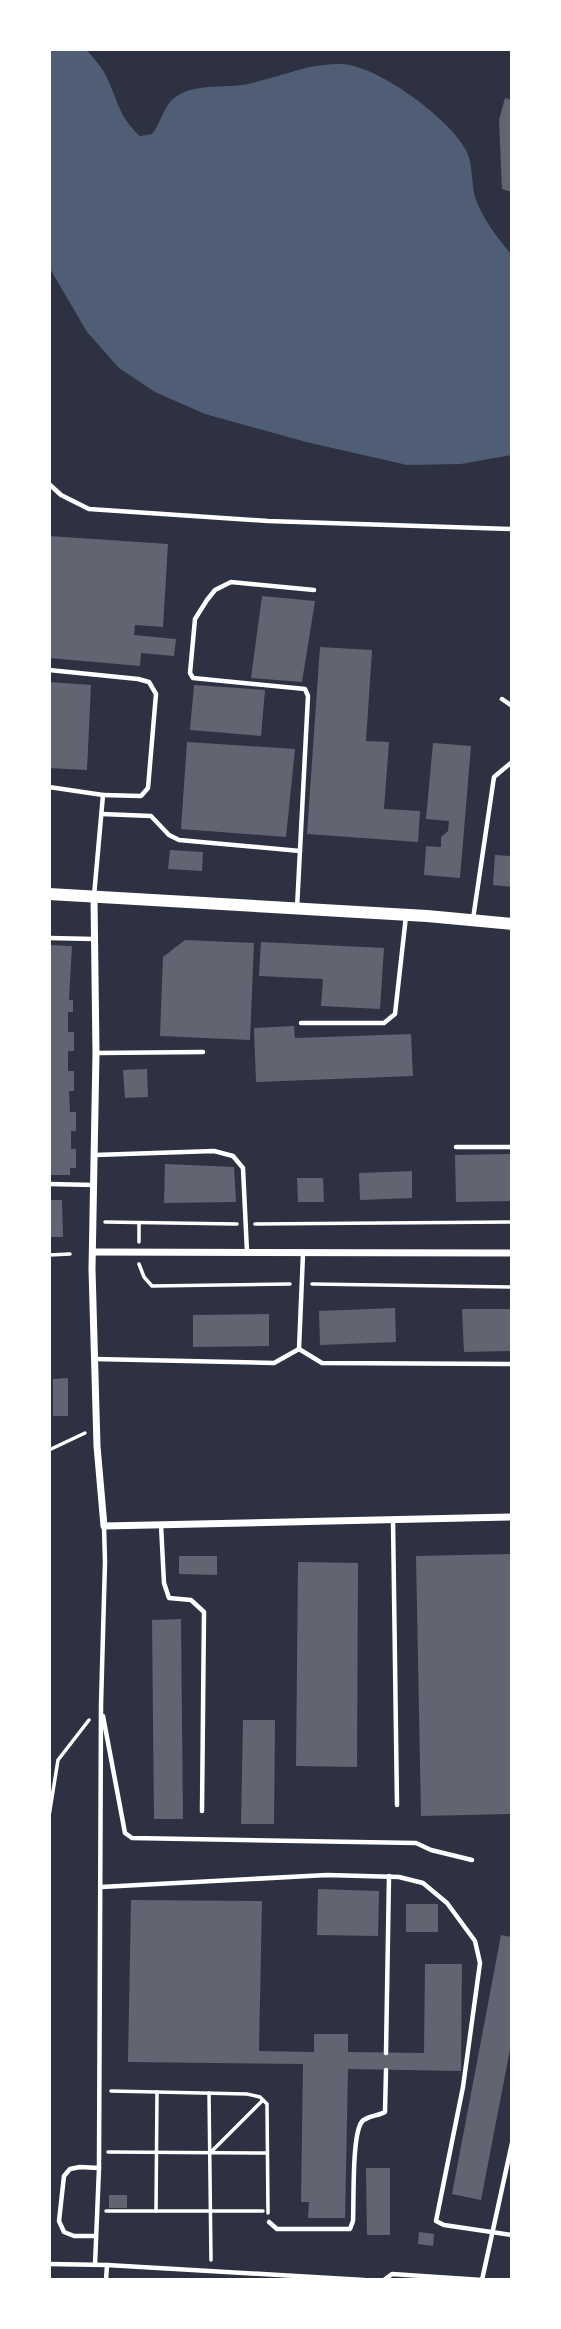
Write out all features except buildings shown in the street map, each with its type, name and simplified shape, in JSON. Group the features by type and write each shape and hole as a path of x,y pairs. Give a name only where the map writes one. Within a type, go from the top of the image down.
{"main road":[{"path":"49,894 406,915 512,924"}],"street":[{"path":"94,898 96,1053 93,1252 97,1446 104,1526 512,1517"},
{"path":"93,1252 512,1253"}],"lane":[{"path":"49,484 61,495 89,509 268,522 512,529"},
{"path":"297,909 308,696 305,689 193,678 190,673 195,619 215,590 231,582 314,590"},
{"path":"49,670 138,679 149,682 156,694 148,788 141,796 49,787"},
{"path":"502,699 512,706"},
{"path":"473,920 494,777 512,762"},
{"path":"94,898 103,794"},
{"path":"102,814 150,816 169,835 179,839 300,851"},
{"path":"301,1023 384,1023 395,1014 406,915"},
{"path":"49,937 94,939"},
{"path":"96,1053 203,1052"},
{"path":"456,1147 512,1147"},
{"path":"95,1155 214,1151 233,1156 243,1168 247,1252"},
{"path":"49,1184 95,1185"},
{"path":"299,1349 303,1254"},
{"path":"95,1359 274,1363 299,1349"},
{"path":"299,1349 322,1363 512,1364"},
{"path":"393,1520 397,1805"},
{"path":"161,1525 164,1583 169,1598 191,1600 204,1612 202,1811"},
{"path":"95,2265 99,2168 104,1526"},
{"path":"101,1705 125,1833 132,1838 416,1843 472,1860"},
{"path":"101,1887 327,1875 390,1876 423,1883 447,1903 475,1941 480,1963 463,2087 436,2221 444,2225 512,2235"},
{"path":"386,2053 390,1876"},
{"path":"269,2222 277,2229 350,2229 353,2221 357,2138 361,2122 385,2112 386,2070"},
{"path":"384,2280 392,2274 482,2280 512,2143"},
{"path":"96,2236 74,2236 64,2232 59,2221 64,2176 70,2169 99,2168"},
{"path":"49,2264 364,2280"},
{"path":"106,2280 107,2265"}],"path":[{"path":"94,1222 512,1222"},
{"path":"139,1223 139,1252"},
{"path":"49,1255 70,1254"},
{"path":"49,1450 86,1433"},
{"path":"49,1816 58,1760 101,1705"},
{"path":"99,2091 247,2094 263,2099 267,2104 269,2222"},
{"path":"156,2211 157,2092"},
{"path":"209,2093 211,2253"},
{"path":"210,2153 263,2099"},
{"path":"99,2152 267,2153"},
{"path":"97,2211 268,2211"}],"water":[{"path":"49,49 86,49 104,72 126,120 140,136 152,134 170,102 185,92 245,85 304,68 341,64 373,73 392,83 444,123 466,150 475,197 482,213 512,255 512,455 461,464 407,465 306,442 205,414 155,392 119,368 87,332 49,267"}]}
